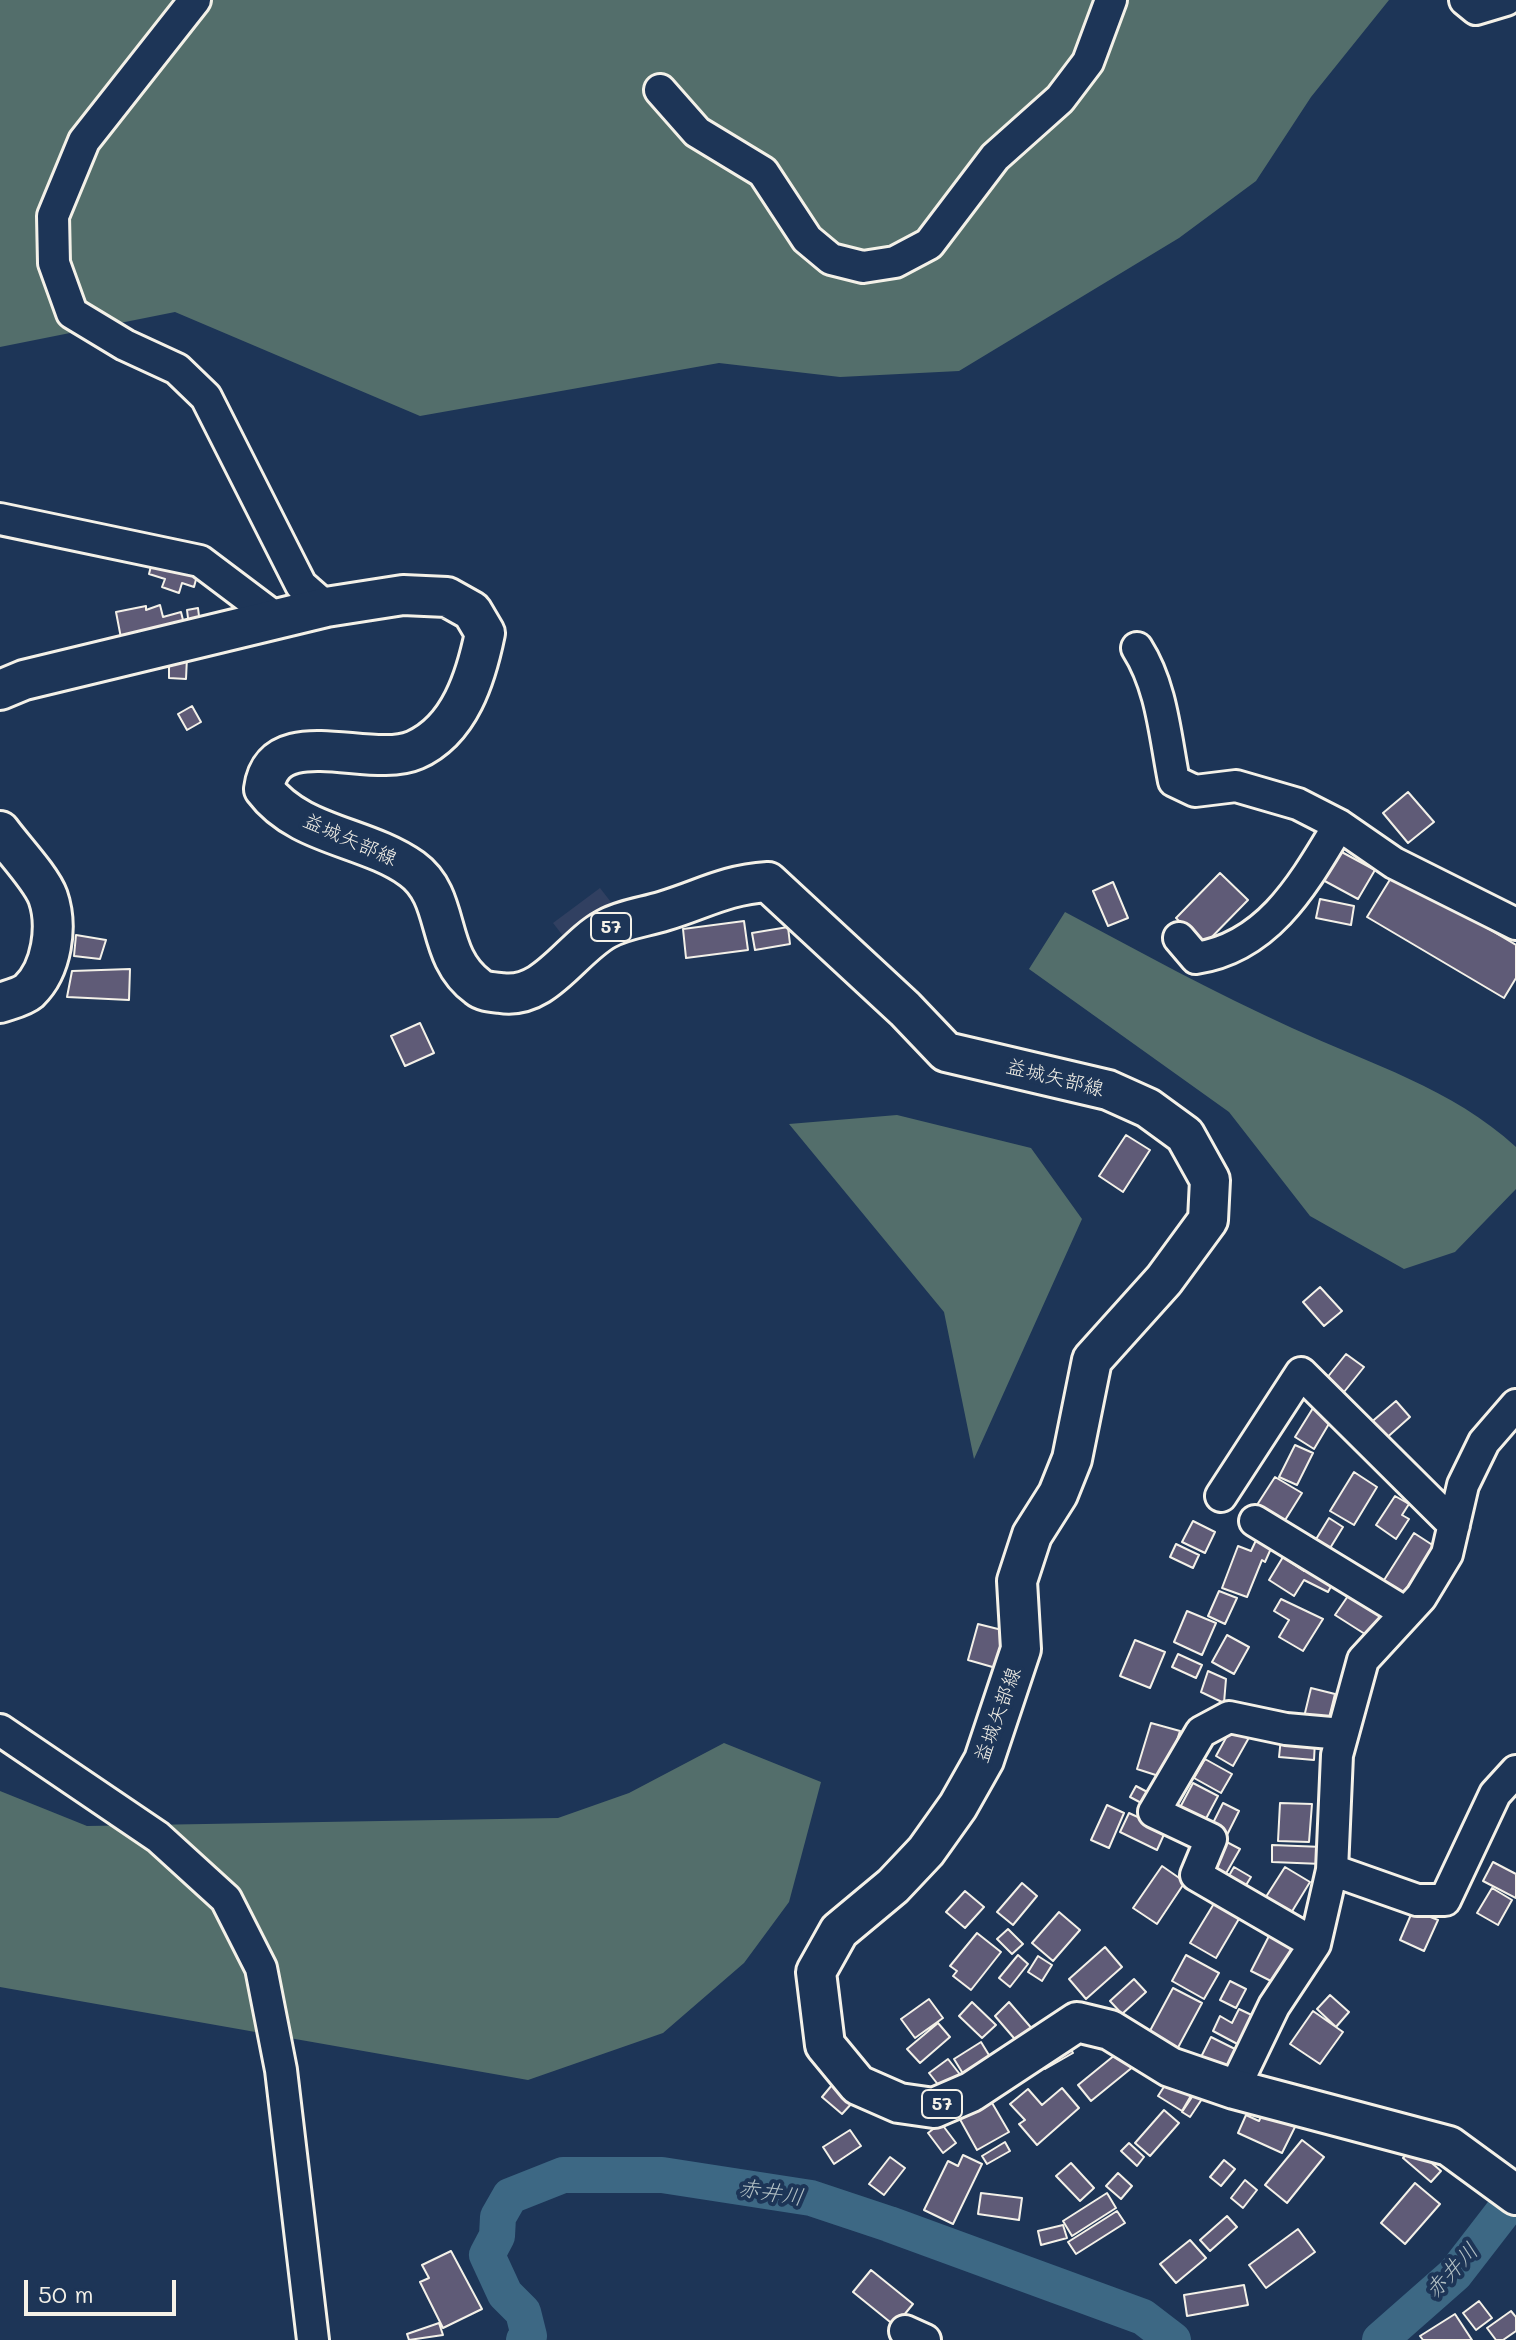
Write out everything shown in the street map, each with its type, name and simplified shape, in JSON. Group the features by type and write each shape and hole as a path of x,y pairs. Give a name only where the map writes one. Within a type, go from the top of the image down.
{"main road":[{"name":"益城矢部線","path":"0,690 24,680 326,607 403,595 447,597 472,611 485,633 475,679 440,734 414,750 388,756 297,751 276,760 266,774 264,789 276,805 294,816 392,857 413,870 428,884 459,972 482,990 515,995 536,986 604,930 734,884 768,882 905,1009 946,1052 1108,1090 1148,1108 1185,1135 1210,1180 1208,1220 1164,1280 1092,1360 1072,1459 1058,1494 1032,1535 1017,1581 1021,1649 984,1760 958,1806 926,1851 893,1886 839,1931 816,1972 825,2045 858,2085 899,2103 934,2108 971,2092 1077,2022 1110,2030 1170,2067 1234,2089 1449,2146 1516,2195"},
{"path":"0,831 48,895 52,923 50,955 28,991 0,1003"}],"street":[{"path":"195,0 84,141 53,216 54,263 72,313 125,345 177,369 206,397 301,585 326,607"},
{"path":"660,90 697,132 763,172 807,239 831,259 863,267 895,262 929,244 995,157 1060,99 1088,62 1111,0"},
{"path":"1465,0 1476,9 1506,0"},
{"path":"0,519 200,561 277,619"},
{"path":"1137,648 1148,665 1159,699 1174,781 1195,791 1236,786 1298,804 1339,825 1394,863 1516,924"},
{"path":"1179,938 1196,958 1222,954 1261,931 1301,888 1339,825"},
{"path":"1221,1496 1301,1373 1454,1525"},
{"path":"1234,2089 1274,2006 1315,1944 1332,1870 1337,1755 1363,1660 1421,1597 1447,1554 1463,1485 1484,1442 1516,1405"},
{"path":"1255,1521 1406,1613"},
{"path":"1315,1944 1196,1875 1211,1839 1154,1812 1201,1732 1229,1717 1286,1729 1342,1734"},
{"path":"0,1730 158,1837 226,1899 261,1968 281,2070 313,2340"},
{"path":"1332,1870 1417,1900 1445,1900 1495,1794 1516,1771"}],"shaded area":[{"path":"600,888 614,906 567,941 553,923"}],"green space":[{"path":"0,0 1389,0 1311,97 1256,181 1179,238 959,371 840,377 719,363 420,416 175,312 0,347"},
{"path":"1065,912 1235,1001 1409,1079 1465,1109 1516,1147 1516,1189 1455,1252 1404,1269 1310,1216 1229,1112 1029,969"},
{"path":"897,1115 1031,1148 1082,1219 974,1459 944,1312 789,1124"},
{"path":"724,1743 821,1782 789,1902 744,1963 663,2033 528,2080 0,1987 0,1791 87,1826 558,1818 629,1793"}],"building":[{"path":"153,558 198,572 194,587 182,583 179,593 162,587 165,579 149,574"},
{"path":"160,605 163,617 181,612 184,624 121,638 116,612 146,606 146,610"},
{"path":"198,608 200,624 189,626 187,610"},
{"path":"169,657 187,657 186,679 169,678"},
{"path":"192,706 201,722 187,730 178,714"},
{"path":"1408,792 1434,822 1408,843 1383,813"},
{"path":"1338,850 1375,870 1358,899 1321,879"},
{"path":"1220,873 1248,900 1204,945 1176,918"},
{"path":"1394,873 1516,945 1516,978 1504,998 1367,917"},
{"path":"1113,882 1128,918 1108,926 1093,891"},
{"path":"1320,899 1354,906 1351,925 1316,918"},
{"path":"744,921 748,950 686,958 683,929"},
{"path":"788,927 790,944 755,950 752,933"},
{"path":"76,935 106,940 100,959 74,956"},
{"path":"130,969 129,1000 67,997 72,971"},
{"path":"420,1023 434,1053 405,1066 391,1036"},
{"path":"1126,1135 1150,1150 1123,1192 1099,1176"},
{"path":"1320,1287 1342,1311 1324,1326 1303,1302"},
{"path":"1346,1354 1364,1367 1344,1392 1326,1379"},
{"path":"1318,1400 1336,1412 1314,1449 1295,1437"},
{"path":"1396,1401 1410,1417 1383,1441 1368,1425"},
{"path":"1295,1445 1313,1453 1297,1485 1279,1477"},
{"path":"1354,1472 1377,1487 1354,1525 1330,1511"},
{"path":"1275,1477 1302,1493 1282,1525 1255,1508"},
{"path":"1395,1496 1409,1504 1402,1515 1409,1519 1396,1539 1376,1525"},
{"path":"1329,1518 1343,1527 1324,1558 1310,1549"},
{"path":"1193,1521 1215,1532 1205,1553 1182,1542"},
{"path":"1414,1533 1434,1546 1400,1601 1379,1588"},
{"path":"1258,1536 1273,1544 1265,1562 1262,1560 1247,1597 1222,1588 1238,1546 1251,1551"},
{"path":"1176,1544 1199,1555 1193,1568 1170,1557"},
{"path":"1283,1557 1304,1571 1308,1563 1336,1577 1328,1592 1304,1580 1294,1596 1269,1580"},
{"path":"1352,1590 1384,1611 1368,1636 1335,1615"},
{"path":"1219,1591 1237,1598 1225,1624 1208,1616"},
{"path":"1281,1599 1323,1619 1303,1651 1279,1637 1289,1620 1274,1611"},
{"path":"1187,1611 1216,1623 1202,1655 1174,1642"},
{"path":"978,1624 1006,1631 996,1668 968,1660"},
{"path":"1227,1635 1249,1647 1234,1674 1212,1662"},
{"path":"1135,1640 1165,1652 1150,1688 1120,1676"},
{"path":"1178,1654 1202,1665 1196,1678 1172,1667"},
{"path":"1208,1671 1226,1679 1224,1703 1201,1692"},
{"path":"1311,1688 1335,1694 1328,1722 1304,1717"},
{"path":"1151,1723 1180,1731 1165,1778 1137,1769"},
{"path":"1233,1725 1251,1734 1233,1766 1216,1756"},
{"path":"1281,1738 1315,1741 1314,1760 1279,1757"},
{"path":"1205,1759 1232,1774 1221,1793 1194,1778"},
{"path":"1193,1783 1218,1796 1201,1828 1176,1815"},
{"path":"1136,1786 1153,1795 1147,1806 1130,1797"},
{"path":"1223,1803 1239,1811 1226,1837 1210,1829"},
{"path":"1280,1803 1312,1804 1309,1842 1278,1841"},
{"path":"1107,1805 1124,1813 1109,1848 1091,1840"},
{"path":"1129,1813 1166,1830 1157,1850 1120,1832"},
{"path":"1221,1839 1240,1849 1220,1884 1201,1873"},
{"path":"1272,1845 1323,1847 1322,1864 1272,1862"},
{"path":"1493,1862 1516,1874 1516,1898 1483,1881"},
{"path":"1162,1866 1185,1882 1157,1924 1133,1908"},
{"path":"1234,1867 1251,1877 1240,1895 1223,1886"},
{"path":"1285,1867 1310,1882 1288,1918 1262,1903"},
{"path":"1022,1883 1037,1896 1013,1925 997,1912"},
{"path":"1492,1888 1512,1900 1498,1925 1477,1913"},
{"path":"965,1891 984,1907 965,1928 946,1912"},
{"path":"1218,1897 1243,1912 1216,1958 1190,1943"},
{"path":"1413,1910 1438,1920 1424,1951 1400,1940"},
{"path":"1059,1912 1080,1930 1053,1961 1032,1943"},
{"path":"1008,1929 1023,1944 1012,1954 997,1939"},
{"path":"977,1933 1001,1952 971,1990 953,1976 957,1971 950,1966"},
{"path":"1270,1934 1294,1946 1275,1983 1251,1971"},
{"path":"1105,1947 1122,1967 1086,1999 1069,1979"},
{"path":"1018,1955 1028,1964 1010,1987 999,1978"},
{"path":"1186,1955 1219,1973 1204,1999 1172,1981"},
{"path":"1038,1956 1052,1965 1042,1981 1028,1972"},
{"path":"1134,1979 1146,1992 1122,2014 1110,2001"},
{"path":"1230,1981 1246,1989 1236,2008 1220,2000"},
{"path":"1173,1988 1202,2003 1174,2055 1145,2040"},
{"path":"1330,1995 1349,2012 1336,2027 1317,2009"},
{"path":"929,1999 943,2018 915,2038 901,2019"},
{"path":"972,2002 996,2025 982,2038 959,2016"},
{"path":"1009,2002 1034,2031 1019,2044 995,2016"},
{"path":"1239,2009 1258,2018 1243,2047 1213,2031 1220,2016 1232,2023"},
{"path":"1313,2011 1343,2032 1320,2064 1290,2044"},
{"path":"938,2023 950,2037 920,2063 907,2049"},
{"path":"1211,2037 1237,2050 1223,2078 1197,2065"},
{"path":"1066,2041 1073,2053 1045,2069 1037,2057"},
{"path":"981,2042 992,2060 965,2077 954,2059"},
{"path":"1121,2050 1134,2066 1091,2101 1078,2085"},
{"path":"948,2059 962,2077 943,2091 929,2073"},
{"path":"1169,2079 1192,2094 1182,2111 1158,2096"},
{"path":"832,2085 853,2102 842,2114 822,2097"},
{"path":"1062,2088 1079,2108 1037,2145 1019,2124 1025,2120 1010,2104 1028,2089 1042,2105"},
{"path":"1196,2091 1204,2096 1190,2117 1182,2112"},
{"path":"988,2096 1009,2132 977,2150 957,2114"},
{"path":"1164,2110 1179,2123 1150,2156 1135,2143"},
{"path":"1263,2112 1295,2127 1282,2153 1238,2133 1246,2115 1259,2121"},
{"path":"941,2123 956,2143 943,2153 928,2133"},
{"path":"850,2130 861,2146 834,2164 823,2147"},
{"path":"1302,2140 1324,2157 1287,2203 1265,2185"},
{"path":"1005,2142 1010,2151 987,2164 982,2156"},
{"path":"1129,2143 1144,2157 1137,2166 1121,2151"},
{"path":"1413,2147 1441,2171 1431,2182 1403,2158"},
{"path":"963,2155 982,2164 953,2224 924,2210 948,2161 958,2166"},
{"path":"890,2157 905,2168 884,2195 869,2184"},
{"path":"1224,2160 1235,2169 1221,2186 1210,2177"},
{"path":"1071,2163 1094,2188 1080,2201 1056,2176"},
{"path":"1118,2173 1132,2186 1121,2199 1106,2186"},
{"path":"1245,2180 1257,2190 1243,2208 1231,2198"},
{"path":"1415,2183 1440,2204 1405,2244 1381,2223"},
{"path":"981,2193 1022,2198 1019,2220 978,2214"},
{"path":"1107,2193 1116,2208 1072,2236 1063,2221"},
{"path":"1117,2211 1125,2223 1076,2254 1068,2242"},
{"path":"1227,2216 1237,2227 1210,2251 1200,2240"},
{"path":"1063,2225 1067,2238 1041,2245 1038,2231"},
{"path":"1298,2229 1315,2252 1266,2288 1249,2265"},
{"path":"1190,2240 1206,2258 1176,2283 1160,2264"},
{"path":"451,2251 482,2309 443,2328 420,2282 429,2278 422,2265"},
{"path":"871,2270 913,2304 895,2326 853,2292"},
{"path":"1244,2285 1248,2305 1187,2316 1184,2295"},
{"path":"1479,2301 1492,2318 1476,2330 1463,2313"},
{"path":"1511,2311 1516,2317 1516,2331 1503,2340 1496,2340 1487,2328"},
{"path":"1455,2314 1472,2340 1423,2340 1420,2336"},
{"path":"439,2323 443,2335 409,2340 407,2334"}],"waterway":[{"name":"赤井川","path":"524,2340 529,2336 523,2312 505,2294 487,2255 497,2236 498,2217 510,2196 563,2175 662,2175 811,2198 1143,2317 1173,2340"},
{"name":"赤井川","path":"1380,2340 1455,2274 1516,2195"}]}
